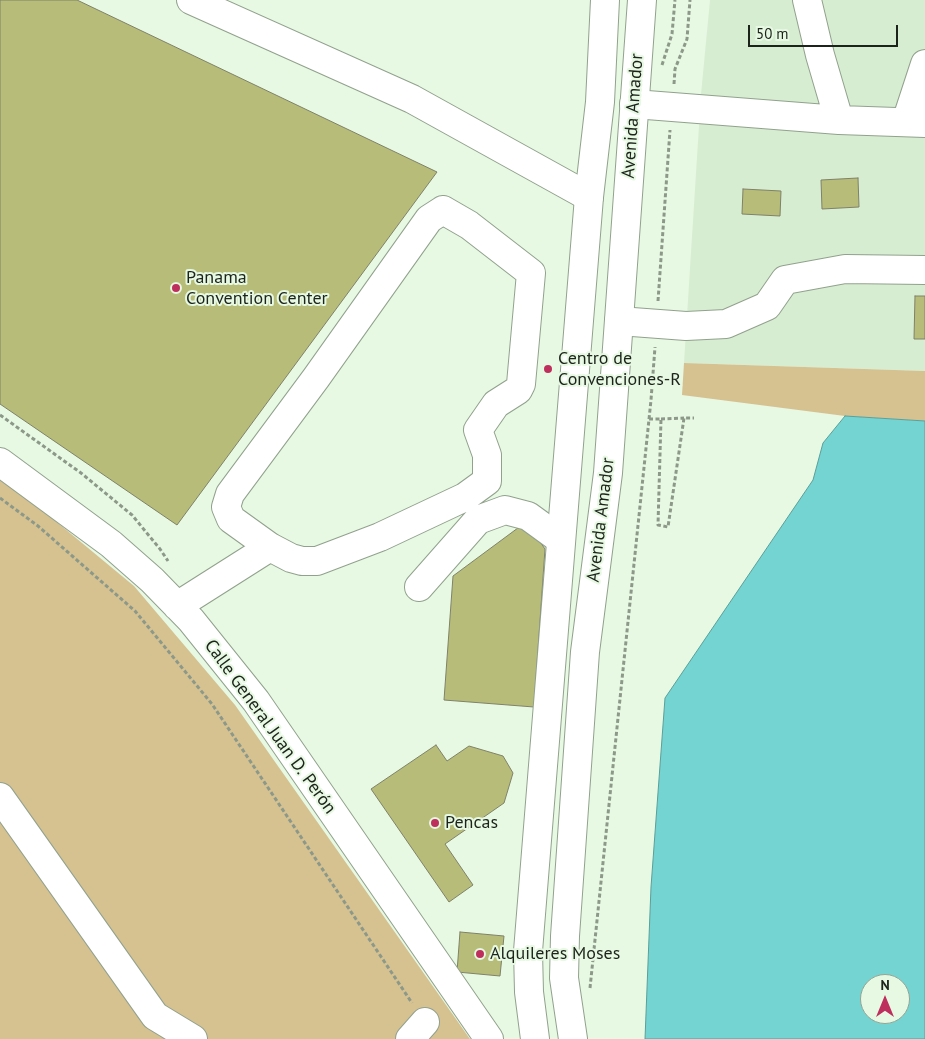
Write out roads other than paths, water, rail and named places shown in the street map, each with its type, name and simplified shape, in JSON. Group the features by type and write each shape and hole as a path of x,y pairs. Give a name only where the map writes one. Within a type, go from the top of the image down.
{"main road":[{"path":"191,0 412,99 589,197"},
{"name":"Avenida Amador","path":"535,1039 529,992 528,952 589,197 600,102 605,0"},
{"name":"Avenida Amador","path":"573,1039 564,978 565,936 585,652 608,473 642,0"},
{"path":"807,0 820,55 839,120"},
{"path":"600,102 839,120 916,123 925,64"},
{"path":"443,210 469,225 530,273 521,384 518,390 496,404 478,430 487,455 487,481 465,497 417,521 316,561 302,561 291,558 270,547 231,519 226,507 230,494 430,219 443,210"},
{"path":"619,321 686,326 726,324 767,306 784,280 845,269 925,270"},
{"name":"Calle General Juan D. Perón","path":"0,462 111,544 152,580 191,620 256,701 489,1039"},
{"path":"419,587 478,520 505,510 528,516 561,540"},
{"path":"177,606 270,547"},
{"path":"552,650 568,656 585,652"},
{"path":"549,692 566,688 582,695"},
{"path":"0,798 155,1016 193,1039"}],"water":[{"path":"845,416 925,421 925,1039 645,1039 651,887 665,698 813,480 823,443"}],"place":[{"name":"Panama Convention Center","path":"176,288"},
{"name":"Centro de Convenciones-R","path":"548,369"},
{"name":"Pencas","path":"435,823"},
{"name":"Alquileres Moses","path":"480,954"}]}
